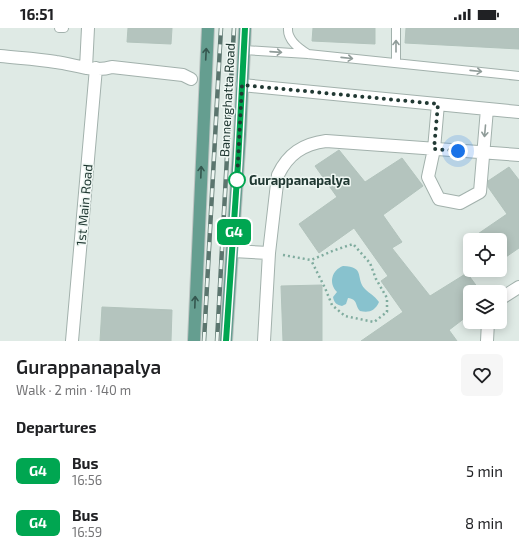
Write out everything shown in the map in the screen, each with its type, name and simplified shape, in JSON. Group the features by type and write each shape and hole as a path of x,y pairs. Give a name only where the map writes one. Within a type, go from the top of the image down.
{"main road":[{"name":"Bannerghatta Road","path":"194,341 208,28"},
{"name":"Bannerghatta Road","path":"226,341 233,251 245,28"}],"street":[{"name":"1st Main Road","path":"72,341 91,68 88,28"},
{"path":"0,56 58,62 91,68 111,74 182,81 191,79 205,80"},
{"path":"0,62 59,68 91,68"},
{"path":"242,85 519,112"},
{"path":"438,104 434,149 428,178 439,199 460,203 480,192 487,109"},
{"path":"264,341 269,253 278,175 283,165 298,150 311,144 326,141 519,156"},
{"path":"233,251 269,253"},
{"path":"507,295 519,287"},
{"path":"487,341 488,329"}],"lane":[{"path":"59,28 64,28"},
{"path":"288,28 288,33 296,46 308,54"},
{"path":"396,28 396,63"},
{"path":"244,50 308,54 519,76"}],"path":[{"path":"269,253 311,260 353,244 370,263 376,279 387,298 387,312 374,322 345,316 332,305 311,260"}],"water":[{"path":"343,266 355,268 359,274 362,285 379,302 374,309 366,312 360,311 355,301 348,298 346,304 342,306 335,302 333,297 337,292 333,285 332,277 336,270"}],"building":[{"path":"128,28 172,28 171,44 127,42"},
{"path":"313,28 375,28 375,44 312,41"},
{"path":"406,28 519,28 519,49 405,43"},
{"path":"339,150 365,182 402,158 423,186 383,215 402,242 392,248 430,296 463,275 463,277 470,277 476,285 463,285 463,319 449,330 457,341 361,341 403,312 381,281 388,276 354,228 319,253 299,224 337,197 315,166"},
{"path":"509,167 519,180 519,248 507,256 507,233 479,233 507,214 488,187 488,181"},
{"path":"322,285 322,341 283,341 281,286"},
{"path":"102,307 172,310 171,341 100,341"}],"railway":[{"path":"204,341 221,28"},
{"path":"217,341 234,28"}],"bus line":[{"name":"G4","path":"226,341 233,251 245,28"}],"place":[{"name":"Gurappanapalya","path":"237,180"}],"route":[{"path":"237,180 242,85 438,104 434,149 458,151"}]}
